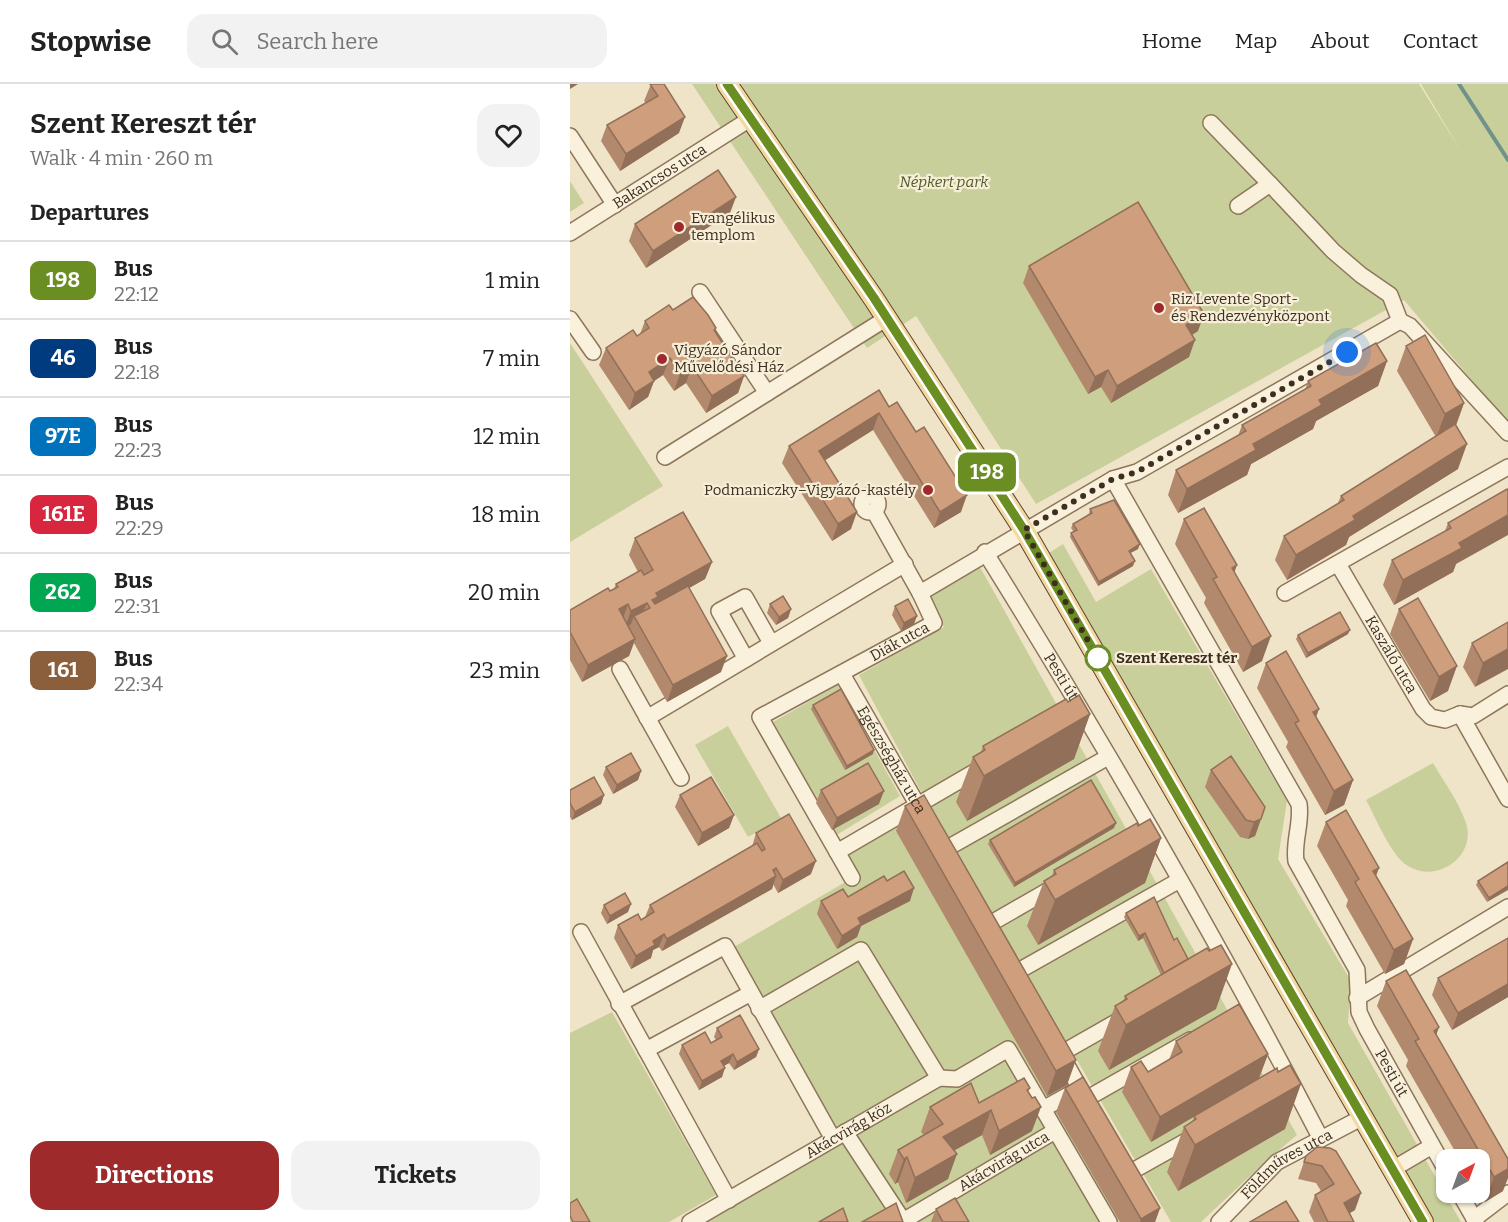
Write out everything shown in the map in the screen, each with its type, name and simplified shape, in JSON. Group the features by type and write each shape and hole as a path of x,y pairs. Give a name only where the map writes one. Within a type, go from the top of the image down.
{"main road":[{"path":"726,84 887,318 1024,530 1423,1222"}],"street":[{"name":"Bakancsos utca","path":"570,233 750,119"},
{"path":"1211,123 1333,251 1361,275 1390,295 1400,321 1410,326 1508,433"},
{"path":"570,136 615,205"},
{"path":"1238,206 1270,184"},
{"path":"700,292 767,393"},
{"path":"665,457 887,318"},
{"path":"570,319 593,352"},
{"path":"874,512 920,592 1113,479 1137,472 1400,321"},
{"path":"1285,593 1508,467"},
{"path":"1113,479 1299,804 1301,814 1294,851 1296,861 1357,970 1357,998"},
{"name":"Pesti út","path":"985,552 1076,712 1108,757 1146,836 1179,881 1219,964 1286,1084 1321,1139"},
{"path":"647,718 904,564"},
{"name":"Kaszáló utca","path":"1338,564 1422,709 1431,717 1445,720 1460,714 1473,716 1508,694"},
{"name":"Diák utca","path":"837,852 760,717 934,623 920,592"},
{"path":"746,659 719,611 744,597 771,643"},
{"path":"620,669 681,778"},
{"name":"Egészségház utca","path":"842,674 947,855 1108,757"},
{"path":"1460,714 1508,799"},
{"path":"852,878 837,852 994,760"},
{"path":"988,925 1069,879"},
{"path":"1015,973 1179,881"},
{"path":"1357,998 1508,907"},
{"path":"581,932 729,1200"},
{"name":"Akácvirág utca","path":"619,1004 725,946 759,1009 839,1136 904,1221 954,1198 1055,1131"},
{"path":"759,1009 861,950 939,1078"},
{"path":"646,1050 751,993"},
{"name":"Pesti út","path":"1357,998 1359,1012 1367,1029 1436,1153"},
{"path":"1086,1098 1058,1049 1143,1007"},
{"path":"1109,1222 1043,1109 1086,1098 1198,1035"},
{"name":"Akácvirág köz","path":"690,1222 939,1078 957,1079 1008,1049 1043,1109"},
{"name":"Földműves utca","path":"1219,1222 1277,1162 1363,1117"},
{"path":"1129,1173 1210,1127"},
{"path":"1393,1169 1432,1146"},
{"path":"1465,1203 1475,1220 1508,1193"}],"green space":[{"name":"Népkert park","path":"692,84 1419,84 1462,153 1421,84 1508,84 1508,423 1404,300 1036,504 916,316 867,348"},
{"path":"570,181 584,203 570,212"},
{"path":"570,343 663,486 570,542"},
{"path":"1063,544 1096,602 1151,569 1287,801 1278,859 1351,981 1348,1023 1436,1178 1436,1203 1450,1203 1461,1222 1435,1222 1049,553"},
{"path":"980,567 1297,1135 1201,1222 1171,1222 919,788 859,675 944,627 929,596"},
{"path":"838,685 900,796 835,836 773,722"},
{"path":"728,726 781,818 748,837 695,745"},
{"path":"1433,763 1459,807 1468,835 1466,847 1452,864 1430,872 1419,871 1402,861 1390,845 1366,800"},
{"path":"916,814 1147,1222 705,1222 841,1144 734,947 859,874 846,853"},
{"path":"612,1012 716,1195 669,1222 570,1222 570,1033"}],"building":[{"path":"650,84 664,84 685,117 626,154 607,125 658,96"},
{"path":"718,170 736,197 653,251 635,224"},
{"name":"Riz Levente Sport- és Rendezvényközpont","path":"1138,202 1204,314 1186,325 1195,340 1117,386 1108,370 1095,377 1029,266"},
{"name":"Vigyázó Sándor Művelődési Ház","path":"693,297 708,315 716,328 714,330 744,376 712,396 692,366 680,374 670,358 649,372 654,381 635,393 606,348 633,330 637,336 649,328 645,321 669,305 673,310"},
{"path":"1425,335 1464,403 1445,414 1406,346"},
{"path":"1376,343 1387,361 1319,400 1322,405 1253,444 1256,450 1187,489 1176,470 1246,431 1242,425 1311,386 1308,381"},
{"path":"879,390 889,407 897,402 916,432 924,427 967,495 940,512 879,413 819,451 857,512 838,524 789,446"},
{"path":"1455,424 1467,444 1353,516 1355,520 1296,555 1284,536 1344,500 1341,496"},
{"path":"1507,489 1508,515 1459,543 1462,548 1403,580 1392,560 1451,528 1448,523"},
{"path":"1114,500 1140,544 1129,551 1135,561 1099,582 1071,533 1077,530 1073,524 1092,513 1090,509"},
{"path":"1204,508 1237,565 1232,568 1271,636 1252,647 1213,579 1217,577 1184,519"},
{"path":"683,512 712,562 656,593 658,597 652,600 655,604 688,586 727,656 673,685 634,616 650,608 647,603 631,611 628,604 619,609 635,639 588,665 570,632 570,610 608,588 610,591 618,587 616,584 641,570 644,575 653,570 635,538"},
{"path":"783,596 791,609 779,617 770,604"},
{"path":"1418,598 1457,666 1439,677 1399,609"},
{"path":"908,599 917,616 904,623 895,606"},
{"path":"1340,612 1350,630 1308,653 1298,635"},
{"path":"1508,622 1508,649 1483,663 1472,643"},
{"path":"1286,651 1319,709 1313,712 1353,780 1334,791 1295,723 1299,721 1266,663"},
{"path":"841,689 874,750 847,766 813,705"},
{"path":"1079,695 1090,714 984,776 973,757 985,750 983,746 1066,699 1068,702"},
{"path":"631,753 641,771 617,785 606,767"},
{"path":"1231,756 1265,807 1261,819 1254,822 1246,820 1211,770"},
{"path":"868,763 884,791 837,818 821,790"},
{"path":"594,777 604,795 575,812 570,803 570,790"},
{"path":"711,777 734,815 702,833 680,795"},
{"path":"1091,780 1116,823 1015,883 990,840"},
{"path":"924,795 1076,1060 1056,1071 905,806"},
{"path":"1346,810 1379,868 1373,871 1413,939 1394,950 1355,882 1359,879 1326,822"},
{"path":"789,814 816,861 783,880 776,868 773,870 776,876 667,939 664,934 653,941 655,945 636,956 618,925 638,914 641,920 654,912 650,905 757,843 762,851 765,849 756,833"},
{"path":"1150,819 1161,838 1055,900 1044,881 1056,874 1054,870 1137,823 1138,826"},
{"path":"1508,862 1508,886 1489,898 1478,881"},
{"path":"904,871 914,888 858,918 861,924 842,936 821,901 843,889 848,897 884,876 887,881"},
{"path":"625,893 631,904 610,916 604,905"},
{"path":"1154,897 1174,940 1177,938 1188,959 1164,973 1145,933 1139,936 1126,913"},
{"path":"1508,938 1508,984 1458,1013 1438,978"},
{"path":"1221,945 1232,964 1126,1025 1115,1006 1127,999 1125,996 1207,948 1209,951"},
{"path":"1406,970 1439,1027 1434,1031 1508,1159 1508,1169 1494,1177 1490,1170 1490,1149 1478,1149 1415,1041 1419,1039 1386,981"},
{"path":"1239,1004 1268,1054 1160,1117 1131,1067 1141,1061 1148,1072 1182,1052 1176,1041"},
{"path":"740,1015 759,1049 737,1062 733,1054 721,1061 725,1068 702,1081 682,1045 705,1032 711,1043 722,1037 717,1028"},
{"path":"1290,1065 1301,1084 1195,1145 1184,1127 1196,1119 1194,1116 1277,1068 1278,1072"},
{"path":"1083,1077 1160,1208 1141,1219 1065,1088"},
{"path":"1024,1078 1030,1088 1027,1090 1041,1107 999,1131 991,1110 943,1137 957,1154 915,1178 907,1157 904,1159 898,1150 943,1124 930,1107 971,1083 979,1103"},
{"path":"1317,1147 1336,1151 1361,1193 1344,1203 1354,1222 1328,1222 1315,1195 1334,1184 1322,1166 1304,1162 1306,1156"},
{"path":"955,1198 969,1222 943,1222 936,1209"},
{"path":"577,1199 590,1222 573,1222 570,1216 570,1203"},
{"path":"1286,1201 1299,1222 1250,1222"},
{"path":"896,1203 903,1222 862,1222"},
{"path":"843,1208 848,1222 819,1222"}],"waterway":[{"path":"1459,84 1508,160"}],"bus line":[{"name":"198","path":"727,84 874,298 1024,530 1423,1222"}],"place":[{"name":"Evangélikus templom","path":"679,227"},
{"name":"Riz Levente Sport- és Rendezvényközpont","path":"1159,308"},
{"name":"Vigyázó Sándor Művelődési Ház","path":"662,359"},
{"name":"Podmaniczky–Vigyázó-kastély","path":"928,490"},
{"name":"Szent Kereszt tér","path":"1098,658"}],"route":[{"path":"1098,658 1024,530 1113,479 1137,472 1347,352"}]}
